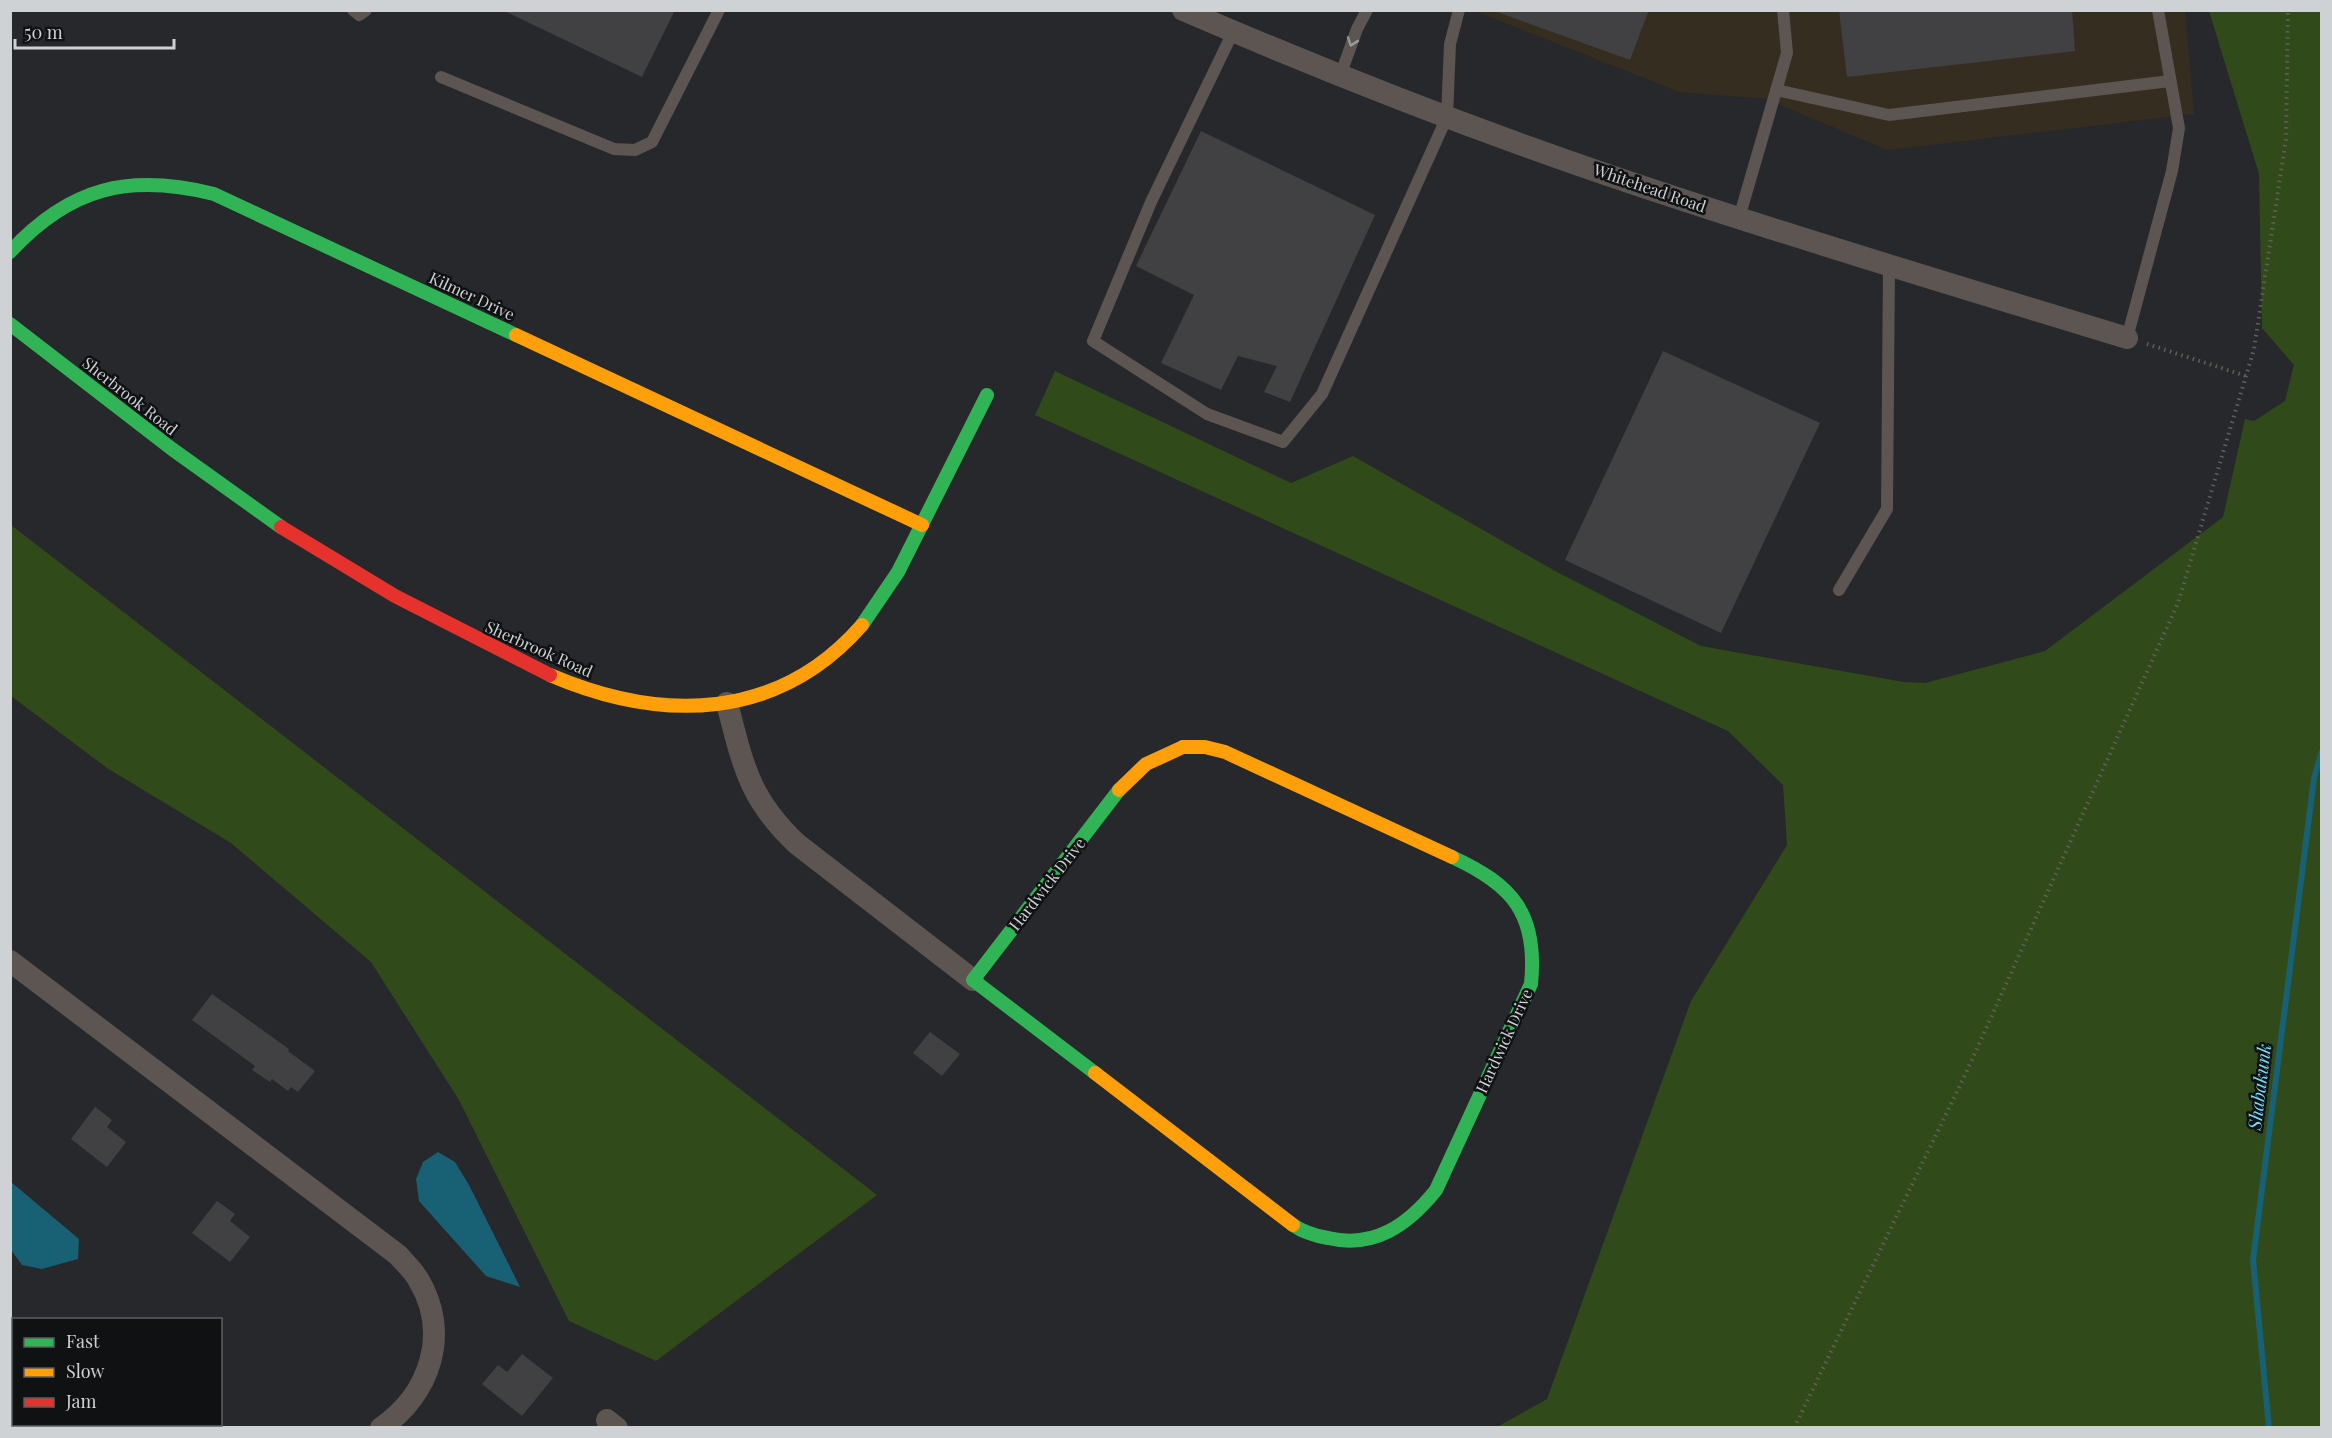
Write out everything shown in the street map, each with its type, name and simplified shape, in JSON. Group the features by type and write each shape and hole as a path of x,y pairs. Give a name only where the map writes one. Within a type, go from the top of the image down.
{"street":[{"name":"Whitehead Road","path":"1198,13 1233,32 1447,117 1739,218 2127,338"},
{"name":"Kilmer Drive","path":"10,252 21,238 46,216 72,200 98,190 128,183 159,182 189,186 214,194 922,525"},
{"name":"Sherbrook Road","path":"10,324 183,458 332,560 426,614 523,663 571,684 617,698 664,707 727,703 763,694 797,678 843,645 881,603 987,395"},
{"name":"Hardwick Drive","path":"727,703 744,770 757,799 776,824 797,844 973,980 1297,1228 1316,1237 1338,1242 1381,1237 1403,1226 1422,1210 1436,1190 1531,984 1535,960 1533,937 1526,916 1501,884 1483,871 1225,752 1205,747 1183,747 1162,753 1143,764 1126,780 973,980"},
{"path":"10,961 398,1254 418,1278 431,1307 434,1331 433,1358 412,1399 381,1428"}],"lane":[{"path":"352,10 359,15 366,10"},
{"path":"441,77 614,149 635,150 652,142 719,10"},
{"path":"1340,76 1357,28 1367,10"},
{"path":"1233,32 1151,202 1093,341 1207,414 1283,442 1322,394 1447,117 1450,44 1459,10"},
{"path":"1739,218 1787,53 1783,10"},
{"path":"2127,338 2172,171 2179,128 2158,10"},
{"path":"1776,90 1889,115 2170,81"},
{"path":"1839,590 1887,509 1889,264"}],"path":[{"path":"1794,1428 1965,1075 2178,603 2254,349 2286,139 2288,10"},
{"path":"2127,338 2246,376"}],"shaded area":[{"path":"1475,11 2185,11 2194,114 1887,150 1767,99 1679,92"}],"green space":[{"path":"2209,11 2321,11 2321,1427 1497,1427 1547,1399 1691,1001 1787,845 1783,785 1728,731 1035,415 1055,371 1291,483 1353,456 1555,571 1701,646 1904,682 1925,683 2045,651 2223,517 2245,419 2254,421 2285,401 2294,365 2262,328 2259,174"},
{"path":"10,525 877,1195 656,1361 569,1321 459,1100 371,962 231,843 107,768 11,696"}],"water":[{"path":"438,1152 455,1162 469,1185 520,1287 486,1276 419,1201 416,1179 423,1162"},
{"path":"11,1182 79,1239 78,1259 42,1269 22,1265 11,1250"}],"building":[{"path":"502,10 675,10 642,77"},
{"path":"1500,10 1649,10 1630,60 1500,13"},
{"path":"1839,10 2072,10 2075,51 1847,77"},
{"path":"1201,131 1375,215 1290,402 1264,392 1277,366 1238,356 1221,390 1161,363 1194,295 1136,266"},
{"path":"1663,351 1820,423 1721,633 1565,560"},
{"path":"212,994 289,1049 288,1051 315,1071 298,1092 291,1087 288,1091 272,1079 270,1082 252,1070 255,1066 192,1020"},
{"path":"930,1032 960,1054 942,1076 913,1053"},
{"path":"95,1107 112,1120 107,1127 126,1142 107,1167 71,1139"},
{"path":"217,1201 235,1214 230,1221 250,1237 230,1262 192,1233"},
{"path":"522,1354 553,1378 522,1416 482,1384 498,1365 507,1372"}],"waterway":[{"name":"Shabakunk","path":"2269,1428 2253,1260 2314,778 2322,751"}],"traffic: fast":[{"path":"10,252 55,213 79,200 103,191 128,186 155,185 183,188 214,194 516,335"},
{"path":"10,324 172,449 281,527"},
{"path":"862,625 898,572 987,395"},
{"path":"1095,1073 973,980 1119,790"},
{"path":"1293,1225 1314,1235 1345,1241 1360,1240 1389,1231 1414,1214 1425,1203 1436,1190 1531,984 1530,939 1525,920 1517,905 1506,891 1491,879 1452,857"}],"traffic: slow":[{"path":"516,335 922,525"},
{"path":"550,675 592,691 634,701 676,706 716,704 756,696 794,680 829,657 862,625"},
{"path":"1183,747 1205,747 1225,752 1452,857"},
{"path":"1119,790 1146,764 1183,747"},
{"path":"1095,1073 1293,1225"}],"traffic: jam":[{"path":"281,527 395,596 550,675"}]}
